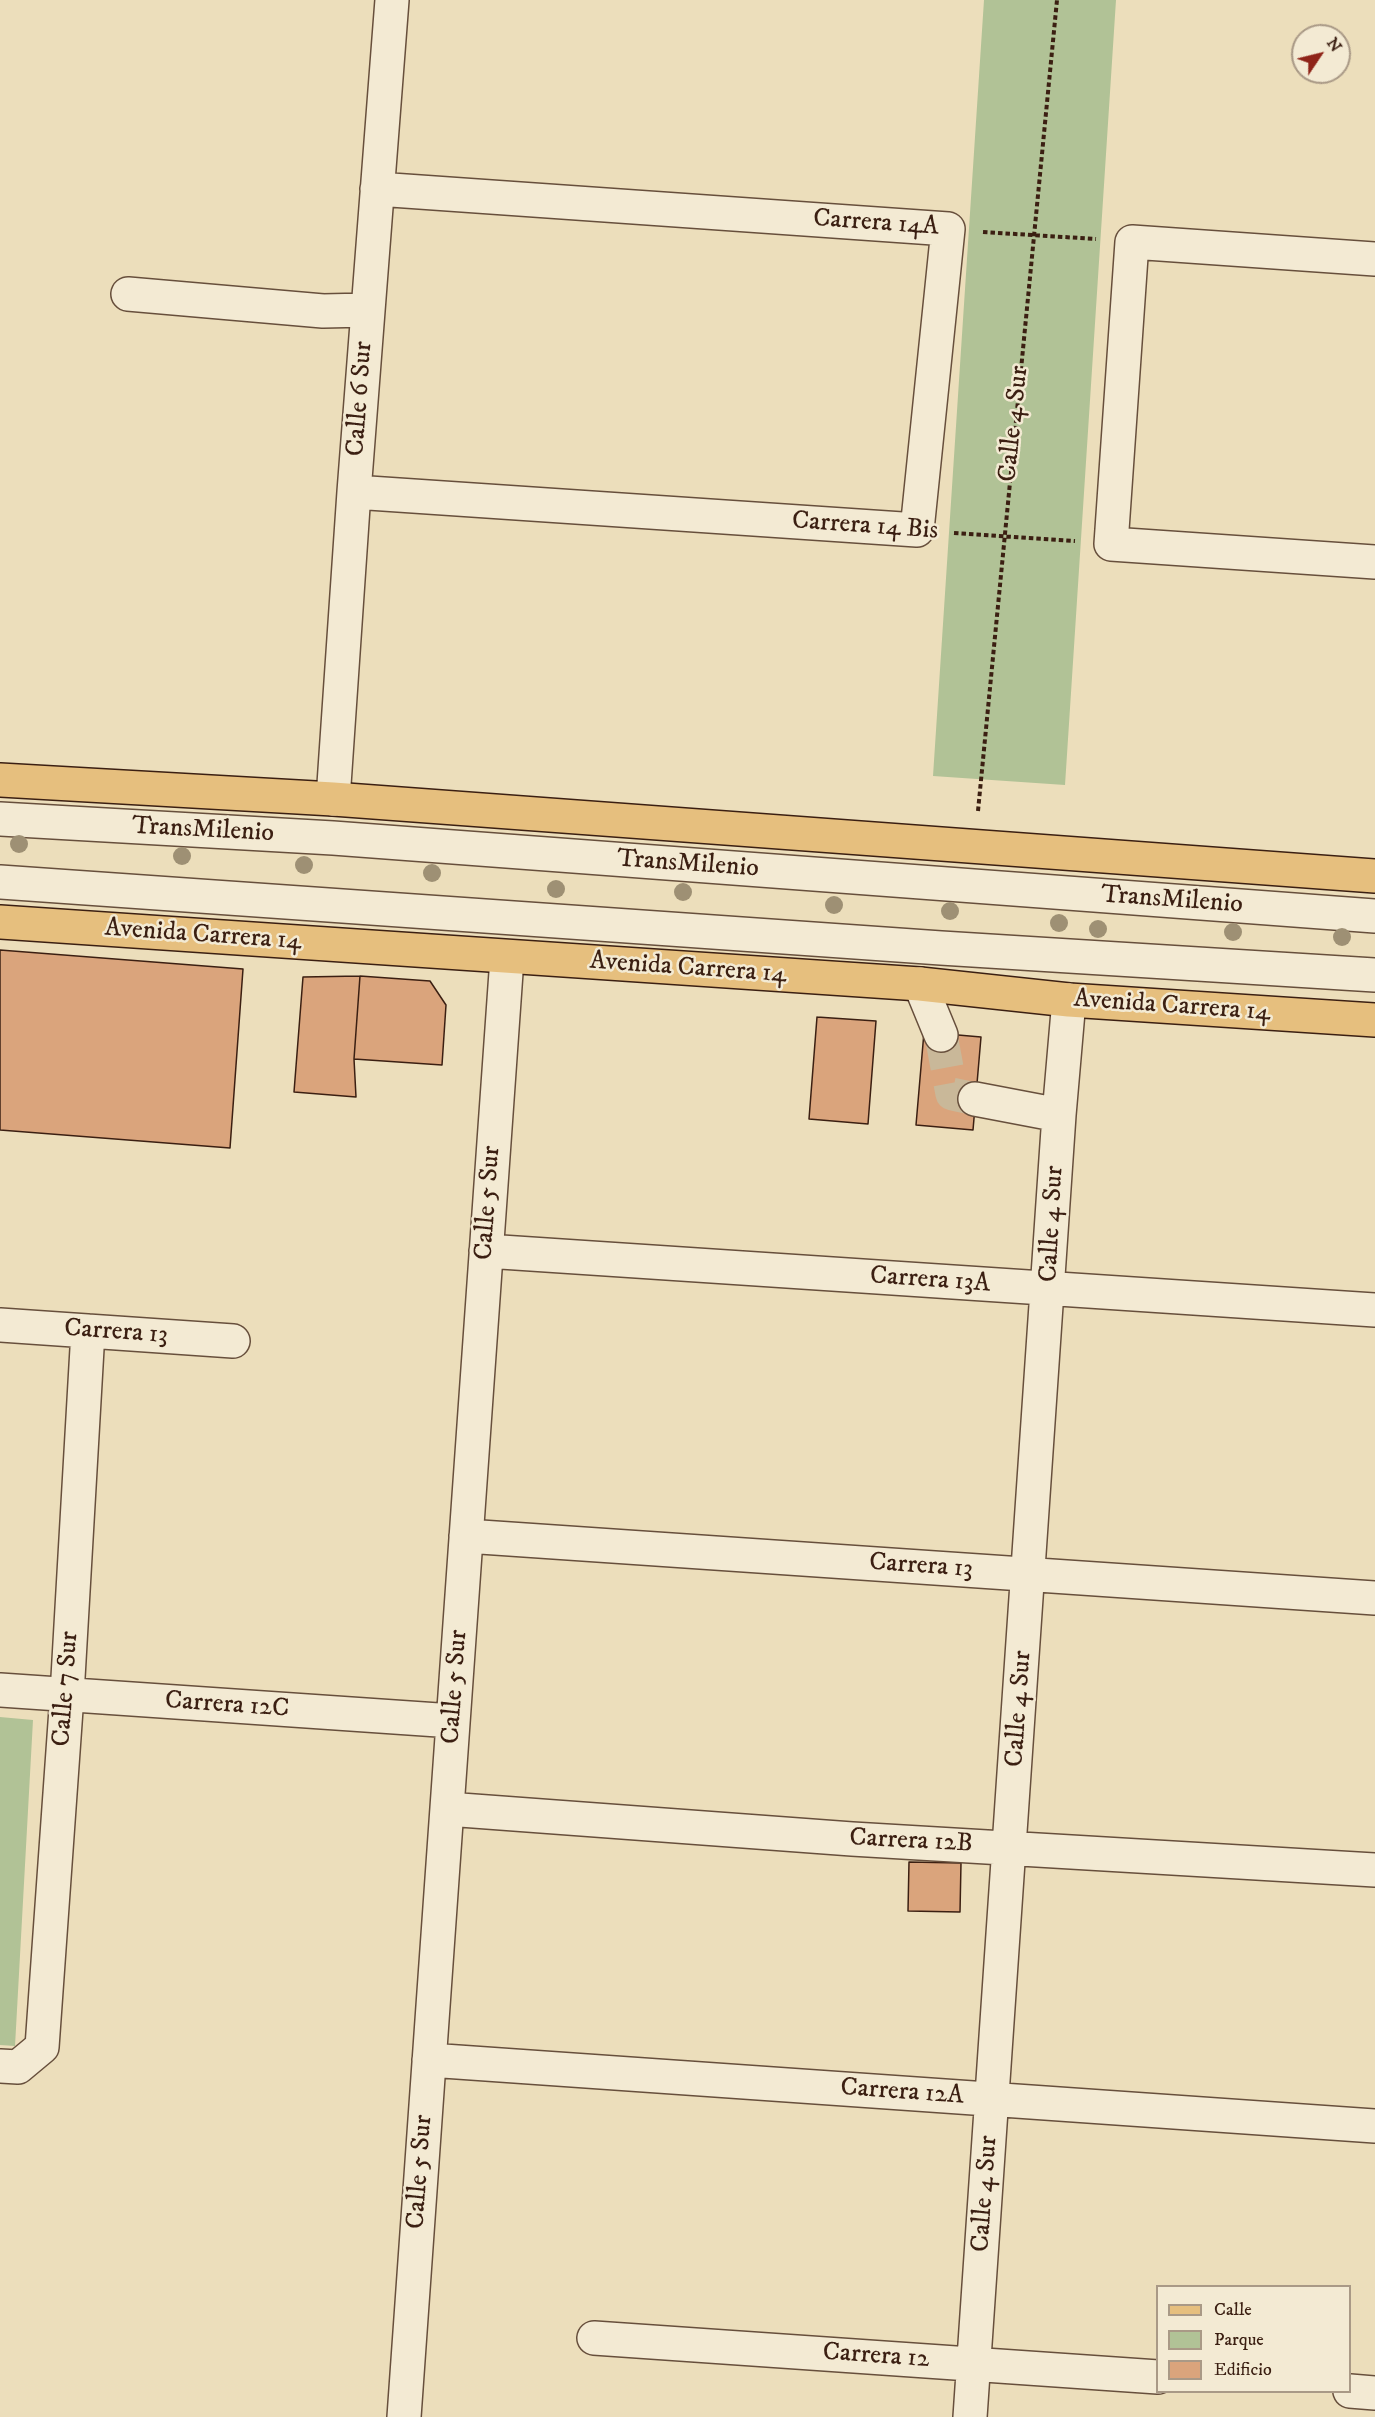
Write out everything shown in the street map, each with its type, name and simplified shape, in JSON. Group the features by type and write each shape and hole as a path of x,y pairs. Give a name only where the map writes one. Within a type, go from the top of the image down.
{"main road":[{"path":"0,780 333,799 1375,876"},
{"name":"Avenida Carrera 14","path":"0,922 507,958 920,984 1069,1000 1375,1020"}],"street":[{"name":"Calle 6 Sur","path":"333,799 392,0"},
{"name":"Carrera 14A","path":"377,189 948,229"},
{"path":"917,530 948,229"},
{"path":"1375,259 1132,242 1112,544 1375,562"},
{"path":"128,294 323,311 368,310"},
{"name":"Carrera 14 Bis","path":"354,492 917,530"},
{"name":"TransMilenio","path":"0,819 333,838 1375,916"},
{"path":"0,882 870,943 1375,975"},
{"name":"Calle 5 Sur","path":"404,2417 507,958"},
{"path":"920,984 941,1035"},
{"name":"Calle 4 Sur","path":"970,2417 1049,1288 1059,1115 1069,1000"},
{"path":"975,1099 1059,1115"},
{"name":"Carrera 13A","path":"486,1251 1375,1310"},
{"name":"Carrera 13","path":"0,1325 233,1341"},
{"name":"Calle 7 Sur","path":"0,2066 18,2067 42,2047 68,1695 88,1330"},
{"name":"Carrera 13","path":"466,1536 1375,1598"},
{"name":"Carrera 12C","path":"0,1690 453,1721"},
{"name":"Carrera 12B","path":"447,1809 828,1837 1375,1870"},
{"name":"Carrera 12A","path":"429,2060 1375,2126"},
{"name":"Carrera 12","path":"594,2338 1156,2378"},
{"path":"1351,2391 1375,2393"}],"path":[{"name":"Calle 4 Sur","path":"974,848 1057,0"},
{"name":"Carrera 14A","path":"948,229 1132,242"},
{"name":"Carrera 14 Bis","path":"917,530 1112,544"}],"green space":[{"path":"984,0 1116,0 1065,785 933,776"},
{"path":"0,1717 33,1720 15,2046 0,2045"}],"building":[{"path":"0,950 243,969 230,1148 0,1130"},
{"path":"360,976 354,1059 356,1097 294,1092 303,977"},
{"path":"360,976 430,981 446,1005 442,1065 354,1059"},
{"path":"817,1017 876,1021 868,1124 809,1119"},
{"path":"924,1032 981,1037 973,1130 916,1125"},
{"path":"909,1862 961,1863 960,1912 908,1911"}],"tunnel":[{"path":"941,1035 952,1094 975,1099"}]}
